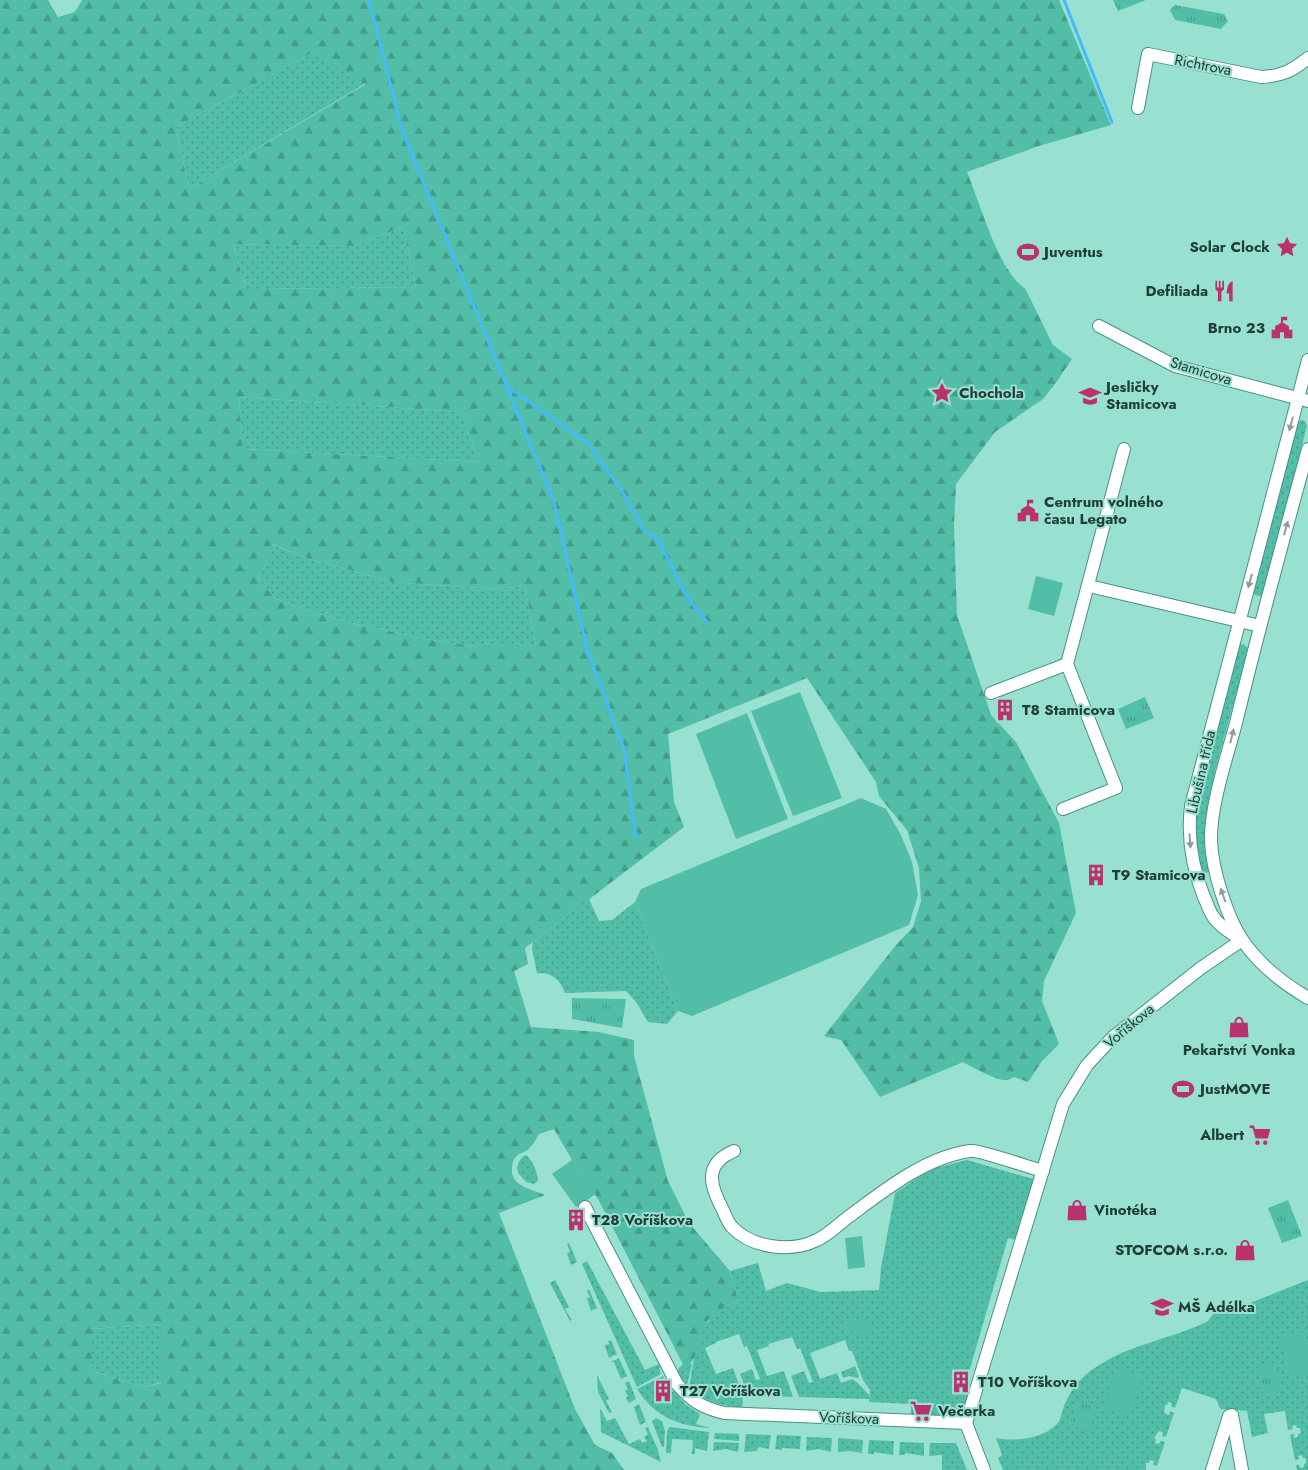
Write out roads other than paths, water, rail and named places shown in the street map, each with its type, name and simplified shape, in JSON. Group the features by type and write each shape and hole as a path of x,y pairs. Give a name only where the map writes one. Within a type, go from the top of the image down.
{"street":[{"name":"Richtrova","path":"1138,108 1148,54 1261,77 1278,76 1295,68 1308,58"},
{"name":"Stamicova","path":"1099,326 1175,366 1303,400"},
{"name":"Libušina třída","path":"1242,940 1226,930 1213,916 1209,908 1194,867 1189,823 1191,806 1239,621 1303,400 1308,360"},
{"path":"1063,809 1116,788 1067,664 1124,449"},
{"name":"Libušina třída","path":"1242,940 1217,880 1211,840 1215,806 1260,626 1308,449"},
{"path":"1089,586 1260,626"},
{"path":"991,693 1067,664"},
{"path":"1242,940 1270,970 1308,998"},
{"name":"Voříškova","path":"585,1207 677,1384 702,1407 724,1413 966,1423 1063,1104 1087,1065 1113,1036 1201,968 1242,940"},
{"path":"734,1151 722,1156 715,1166 711,1178 714,1194 731,1226 755,1243 788,1248 817,1240 902,1178 918,1168 946,1157 971,1150 1042,1171"},
{"path":"1212,1470 1230,1416 1232,1415 1242,1470"},
{"path":"966,1423 984,1470"}],"waterway":[{"path":"369,0 402,130 554,502 587,649 624,749 636,837"},
{"path":"1064,0 1112,122"},
{"path":"508,387 589,444 625,496 644,530 658,539 686,595 708,624"}],"place":[{"name":"Solar Clock","path":"1287,247"},
{"name":"Juventus","path":"1028,252"},
{"name":"Defiliada","path":"1224,291"},
{"name":"Brno 23","path":"1282,328"},
{"name":"Chochola","path":"942,393"},
{"name":"Jesličky Stamicova","path":"1090,396"},
{"name":"Centrum volného času Legato","path":"1028,511"},
{"name":"T8 Stamicova","path":"1005,710"},
{"name":"T9 Stamicova","path":"1096,875"},
{"name":"Pekařství Vonka","path":"1239,1027"},
{"name":"JustMOVE","path":"1183,1089"},
{"name":"Albert","path":"1260,1135"},
{"name":"Vinotéka","path":"1077,1210"},
{"name":"T28 Voříškova","path":"576,1220"},
{"name":"STOFCOM s.r.o.","path":"1245,1250"},
{"name":"MŠ Adélka","path":"1162,1307"},
{"name":"T10 Voříškova","path":"961,1382"},
{"name":"T27 Voříškova","path":"663,1391"},
{"name":"Večerka","path":"921,1411"}]}
